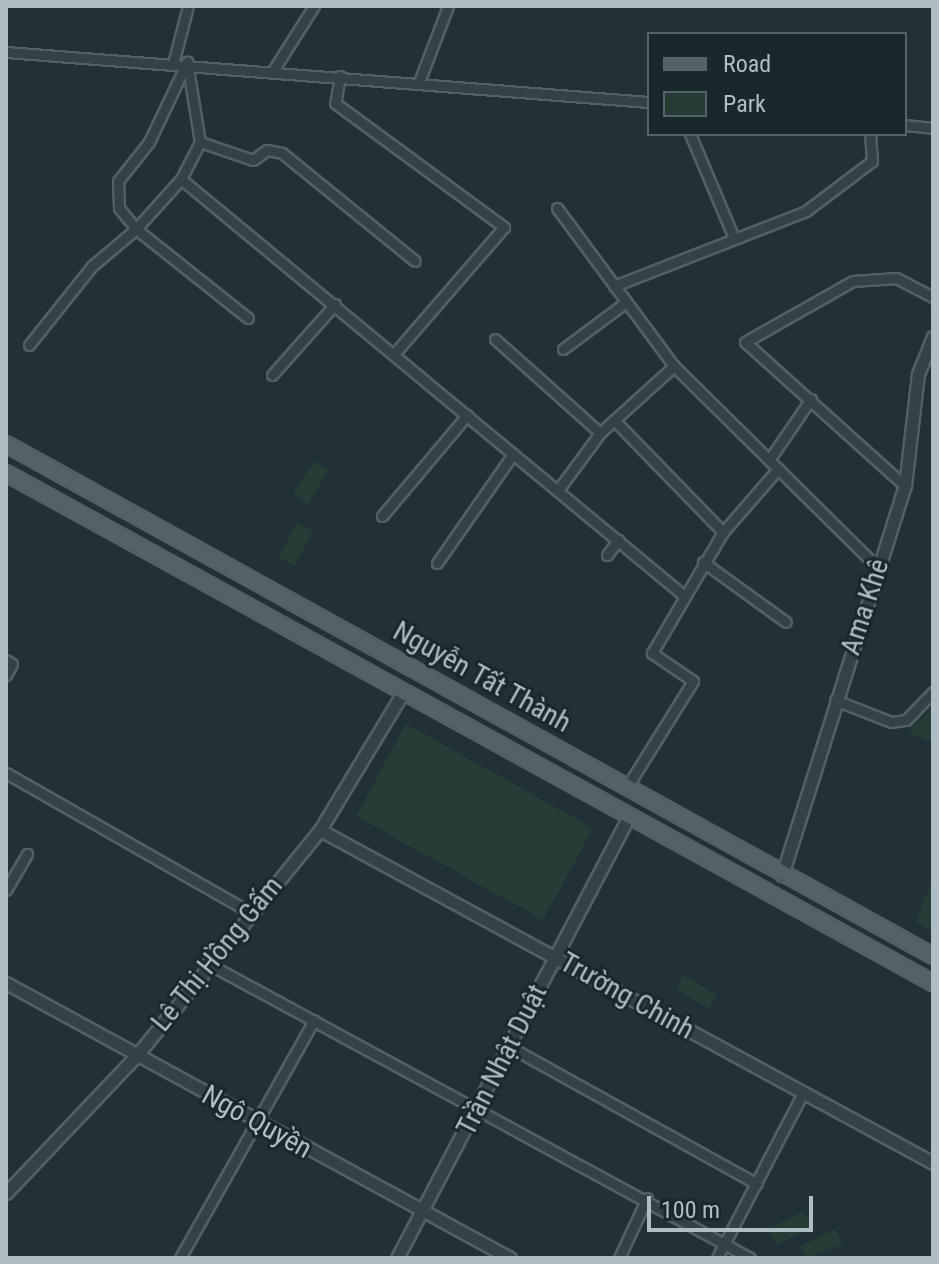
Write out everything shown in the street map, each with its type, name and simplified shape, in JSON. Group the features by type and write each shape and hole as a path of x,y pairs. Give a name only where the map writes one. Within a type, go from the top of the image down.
{"main road":[{"name":"Nguyễn Tất Thành","path":"6,444 933,956"},
{"name":"Nguyễn Tất Thành","path":"6,473 402,694 933,983"},
{"path":"771,896 782,875"}],"street":[{"path":"174,60 188,6"},
{"path":"274,69 314,6"},
{"path":"419,82 448,6"},
{"path":"6,52 174,60 647,102"},
{"path":"29,345 92,266 136,229 181,179 200,142 187,62"},
{"path":"187,62 149,142 118,181 119,208 136,229 248,318"},
{"path":"340,76 335,103 504,227 394,354"},
{"path":"907,125 933,128"},
{"path":"691,136 699,166 734,238"},
{"path":"614,286 806,211 872,161 870,136"},
{"path":"200,142 253,160 267,150 282,153 415,261"},
{"path":"181,179 682,594"},
{"path":"557,208 674,366 878,568"},
{"path":"905,486 746,341 853,281 896,278 933,297"},
{"path":"563,349 626,302"},
{"path":"272,375 335,304"},
{"name":"Ama Khê","path":"782,875 905,486 918,374 933,337"},
{"path":"495,339 600,433"},
{"path":"558,490 600,433 674,366"},
{"path":"769,460 811,399"},
{"path":"382,516 467,415"},
{"path":"614,420 723,532"},
{"path":"437,563 513,454"},
{"path":"627,787 693,681 652,653 682,594 723,532 778,469"},
{"path":"607,555 618,540"},
{"path":"703,562 786,622"},
{"path":"6,660 12,664 6,675"},
{"path":"835,700 891,722 906,720 933,692"},
{"name":"Lê Thị Hồng Gấm","path":"6,1193 137,1055 248,911 320,830 402,694"},
{"path":"6,773 248,911"},
{"name":"Trần Nhật Duật","path":"397,1258 479,1109 628,818"},
{"name":"Trường Chinh","path":"320,830 933,1163"},
{"path":"6,890 27,854"},
{"path":"207,963 647,1198 750,1258"},
{"name":"Ngô Quyền","path":"6,983 510,1258"},
{"path":"180,1258 314,1020"},
{"path":"510,1047 757,1184"},
{"path":"717,1258 803,1093"},
{"path":"619,1258 647,1198"}],"green space":[{"path":"314,461 329,470 308,504 293,494"},
{"path":"297,523 313,531 294,566 278,557"},
{"path":"933,707 933,743 908,732"},
{"path":"406,724 593,828 543,920 356,816"},
{"path":"933,876 933,931 916,922"},
{"path":"683,975 717,995 709,1008 676,989"},
{"path":"803,1211 811,1227 776,1245 768,1229"},
{"path":"835,1229 843,1244 806,1258 800,1247"}]}
